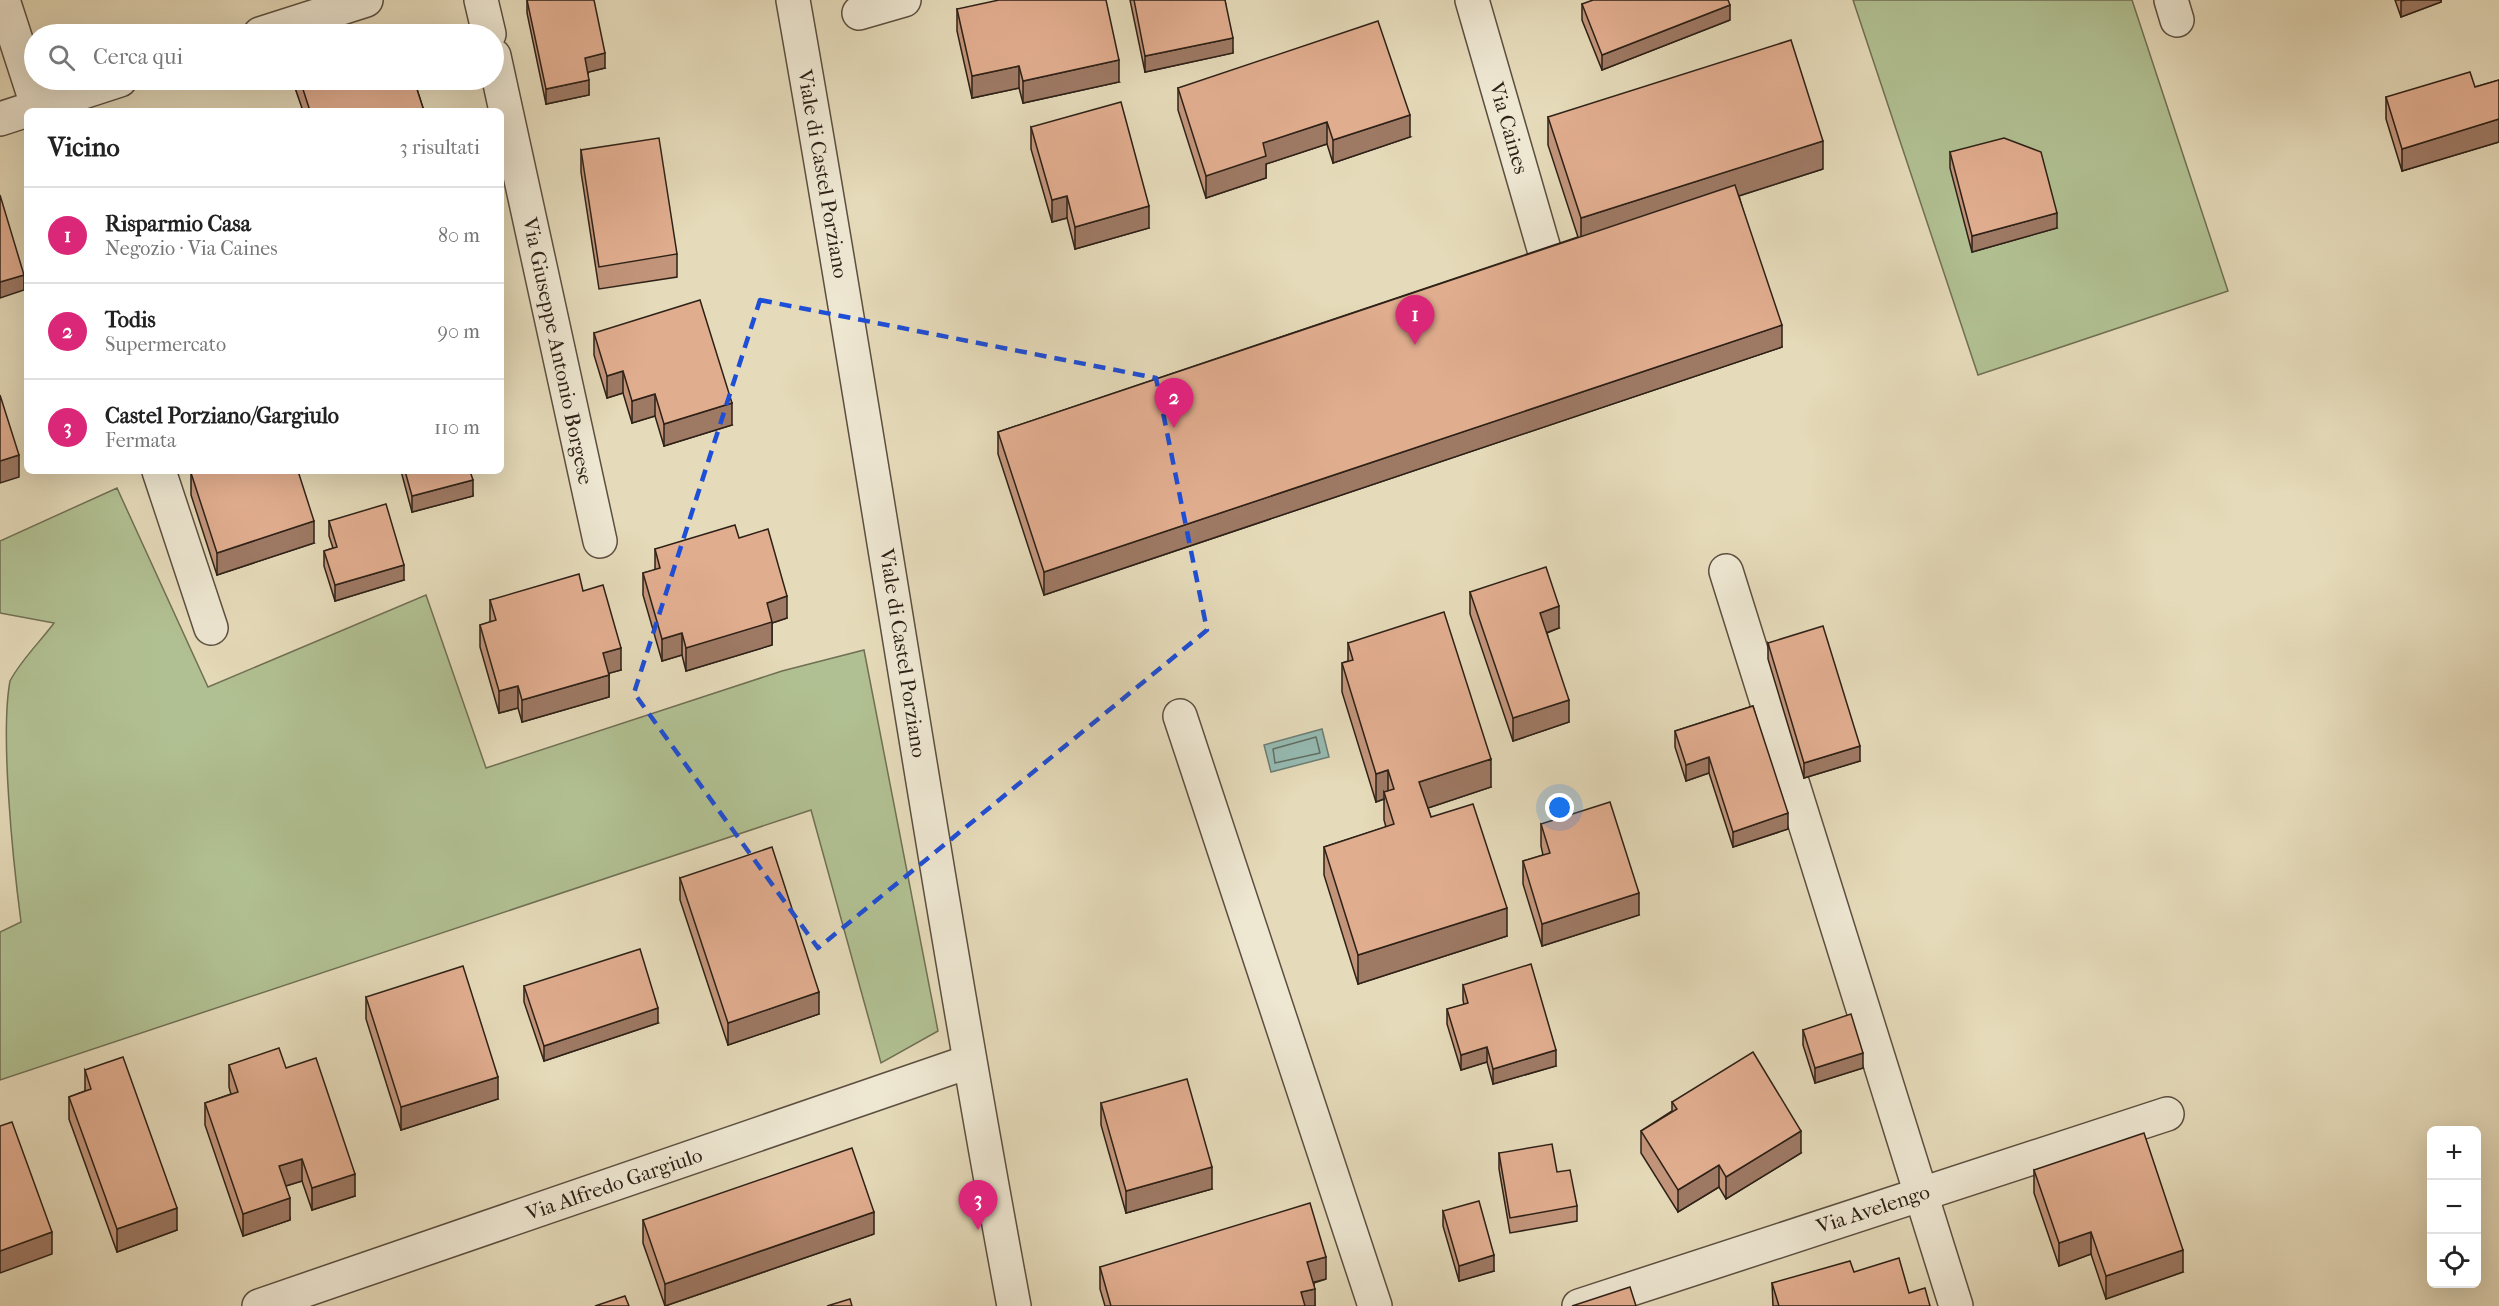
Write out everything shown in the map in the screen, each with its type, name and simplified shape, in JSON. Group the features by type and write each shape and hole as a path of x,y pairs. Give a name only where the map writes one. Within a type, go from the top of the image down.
{"street":[{"path":"3,0 24,64"},
{"path":"291,24 366,0"},
{"path":"481,0 487,24"},
{"name":"Viale di Castel Porziano","path":"793,0 863,403 968,1062 1014,1306"},
{"path":"859,13 904,0"},
{"name":"Via Caines","path":"1472,0 1546,256"},
{"path":"33,90 39,108"},
{"path":"42,108 92,90"},
{"name":"Via Giuseppe Antonio Borgese","path":"501,90 600,541"},
{"path":"0,119 24,113"},
{"path":"160,474 211,628"},
{"path":"1726,571 1956,1306"},
{"path":"1180,716 1375,1306"},
{"name":"Via Alfredo Gargiulo","path":"259,1306 968,1062"},
{"name":"Via Avelengo","path":"1579,1306 2167,1114"}],"highlighted area":[{"path":"760,300 1156,378 1207,630 818,948 634,693"}],"green space":[{"path":"1853,0 2132,0 2228,291 1978,375"},
{"path":"117,488 208,687 426,595 486,768 782,671 864,650 938,1031 881,1063 811,810 0,1080 0,932 21,922 11,833 6,733 7,704 10,681 14,673 54,623 0,613 0,541"}],"water":[{"path":"1322,729 1329,757 1271,772 1264,745"}],"building":[{"path":"527,0 594,0 605,53 585,58 589,80 546,89"},
{"path":"999,0 1106,0 1119,60 1023,81 1019,66 972,76 957,9"},
{"path":"1134,0 1225,0 1233,38 1145,56"},
{"path":"1593,0 1728,0 1730,5 1602,55 1582,4"},
{"path":"1378,21 1410,115 1333,140 1327,122 1263,143 1266,156 1206,176 1178,88"},
{"path":"1791,40 1823,141 1581,218 1548,117"},
{"path":"2470,72 2475,87 2499,80 2499,119 2402,149 2386,97"},
{"path":"303,90 417,90 423,108 309,108"},
{"path":"1121,102 1149,206 1075,227 1067,196 1052,200 1031,127"},
{"path":"659,138 677,254 599,267 581,150"},
{"path":"2004,138 2041,152 2057,213 1972,236 1950,152"},
{"path":"1735,185 1782,325 1044,572 998,432"},
{"path":"0,195 24,275 0,282"},
{"path":"700,300 732,403 664,424 655,394 632,401 623,371 607,376 594,333"},
{"path":"0,395 19,455 0,461"},
{"path":"191,474 299,474 314,521 217,553"},
{"path":"406,474 471,474 473,480 412,496"},
{"path":"386,504 404,565 335,585 324,551 337,547 329,521"},
{"path":"735,525 739,538 768,529 787,596 767,603 772,622 686,648 682,633 662,639 643,573 660,568 655,549"},
{"path":"1546,567 1559,606 1540,613 1569,700 1513,718 1470,592"},
{"path":"579,574 583,591 603,585 621,648 603,653 609,675 522,700 518,686 499,691 480,625 496,620 490,600"},
{"path":"1444,612 1491,759 1419,782 1431,817 1473,804 1507,908 1358,955 1324,847 1394,824 1384,792 1394,789 1388,770 1376,774 1342,663 1353,660 1348,643"},
{"path":"1823,626 1860,746 1804,763 1768,643"},
{"path":"1753,706 1788,813 1733,832 1709,757 1686,765 1675,731"},
{"path":"1610,802 1639,893 1542,924 1523,861 1550,853 1541,824"},
{"path":"772,847 819,992 728,1023 680,878"},
{"path":"640,949 658,1008 544,1046 524,986"},
{"path":"1531,964 1556,1050 1493,1069 1487,1047 1461,1055 1447,1009 1468,1003 1463,985"},
{"path":"463,966 498,1077 401,1107 366,997"},
{"path":"1851,1014 1863,1053 1815,1068 1803,1030"},
{"path":"279,1048 286,1068 316,1058 355,1174 312,1188 302,1159 279,1166 290,1198 243,1214 205,1103 238,1092 229,1065"},
{"path":"1753,1052 1801,1131 1726,1177 1719,1165 1678,1190 1641,1131 1677,1109 1672,1102"},
{"path":"123,1057 177,1208 117,1229 69,1097 91,1089 85,1070"},
{"path":"1187,1079 1212,1167 1126,1191 1101,1103"},
{"path":"12,1122 52,1232 0,1251 0,1126"},
{"path":"2144,1133 2183,1250 2106,1276 2091,1232 2059,1243 2034,1170"},
{"path":"1552,1144 1557,1172 1570,1170 1577,1206 1510,1218 1499,1153"},
{"path":"852,1148 874,1212 665,1284 643,1220"},
{"path":"1479,1201 1494,1255 1459,1266 1443,1211"},
{"path":"1310,1203 1326,1257 1307,1262 1315,1289 1301,1292 1305,1306 1111,1306 1100,1267"},
{"path":"1899,1258 1909,1293 1925,1288 1930,1306 1779,1306 1772,1283 1850,1261 1854,1272"},
{"path":"1630,1287 1636,1306 1572,1306"},
{"path":"625,1296 629,1306 595,1306"},
{"path":"850,1299 852,1306 827,1306"}],"place":[{"name":"Risparmio Casa","path":"1415,345"},
{"name":"Todis","path":"1174,428"},
{"name":"Castel Porziano/Gargiulo","path":"978,1230"}]}
